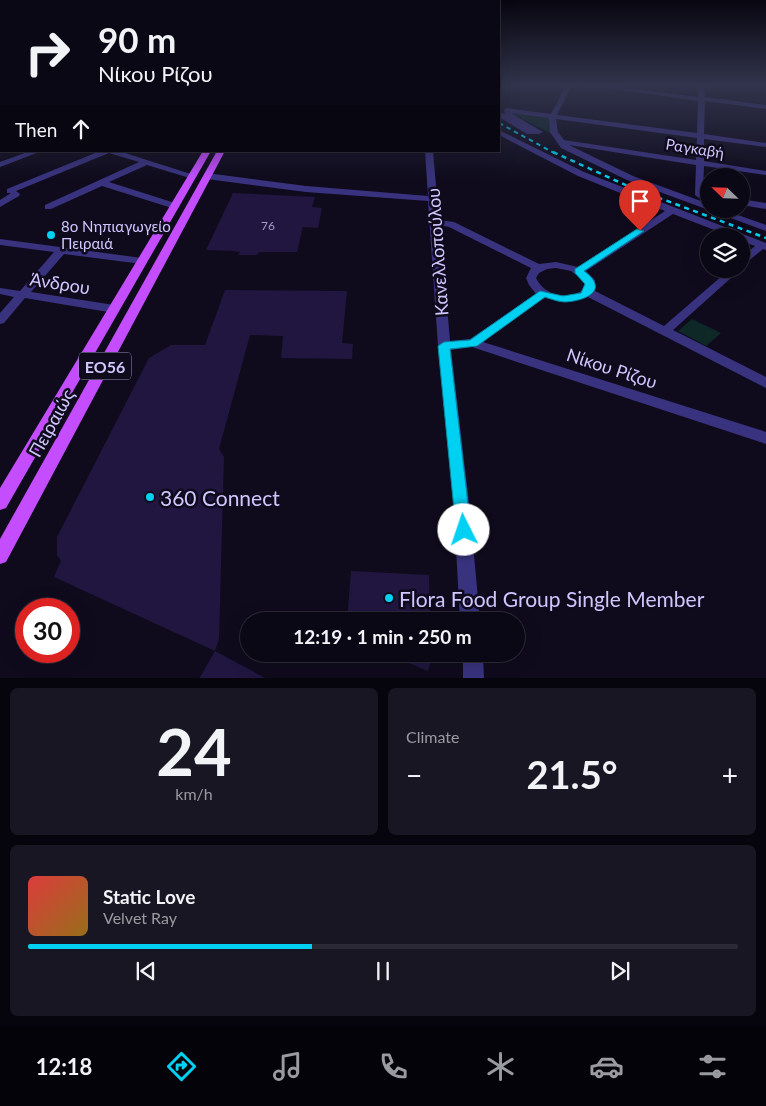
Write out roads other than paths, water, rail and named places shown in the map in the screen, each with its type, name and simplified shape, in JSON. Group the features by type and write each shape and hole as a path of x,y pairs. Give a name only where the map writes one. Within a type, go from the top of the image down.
{"main road":[{"name":"Πειραιώς","path":"0,503 206,152"},
{"name":"Πειραιώς","path":"0,556 220,152"}],"street":[{"path":"504,117 530,132 539,132 514,117"},
{"path":"553,117 552,126 560,142 576,154 653,187 700,204"},
{"path":"564,117 766,145"},
{"path":"653,187 699,195 701,117"},
{"path":"500,133 581,174 716,228"},
{"name":"Ραγκαβή","path":"560,142 766,173"},
{"path":"0,166 35,152"},
{"path":"0,204 13,192 106,152"},
{"path":"112,152 193,176"},
{"name":"Κανελλοπούλου","path":"430,152 444,346 462,512 469,612"},
{"path":"48,207 147,162"},
{"path":"207,176 306,189 434,199"},
{"path":"102,182 175,206"},
{"path":"750,203 766,206"},
{"path":"578,271 671,211"},
{"path":"738,218 766,228"},
{"path":"435,222 450,224 538,268"},
{"path":"750,241 764,246"},
{"path":"0,242 142,261"},
{"path":"750,257 764,246"},
{"path":"0,320 61,251"},
{"path":"555,265 578,271 590,282 588,292 582,297 571,299 544,294 536,288 531,280 532,274 538,268 555,265"},
{"path":"665,331 726,278"},
{"name":"Άνδρου","path":"0,291 114,309"},
{"path":"588,292 766,383"},
{"path":"473,343 544,294"},
{"name":"Νίκου Ρίζου","path":"444,346 473,343 766,438"},
{"path":"473,662 474,678"}],"railway":[{"path":"500,124 556,154"},
{"path":"553,152 630,187 766,238"}],"place":[{"name":"8ο Νηπιαγωγείο Πειραιά","path":"51,235"},
{"name":"360 Connect","path":"150,497"},
{"name":"Flora Food Group Single Member","path":"389,598"}]}
